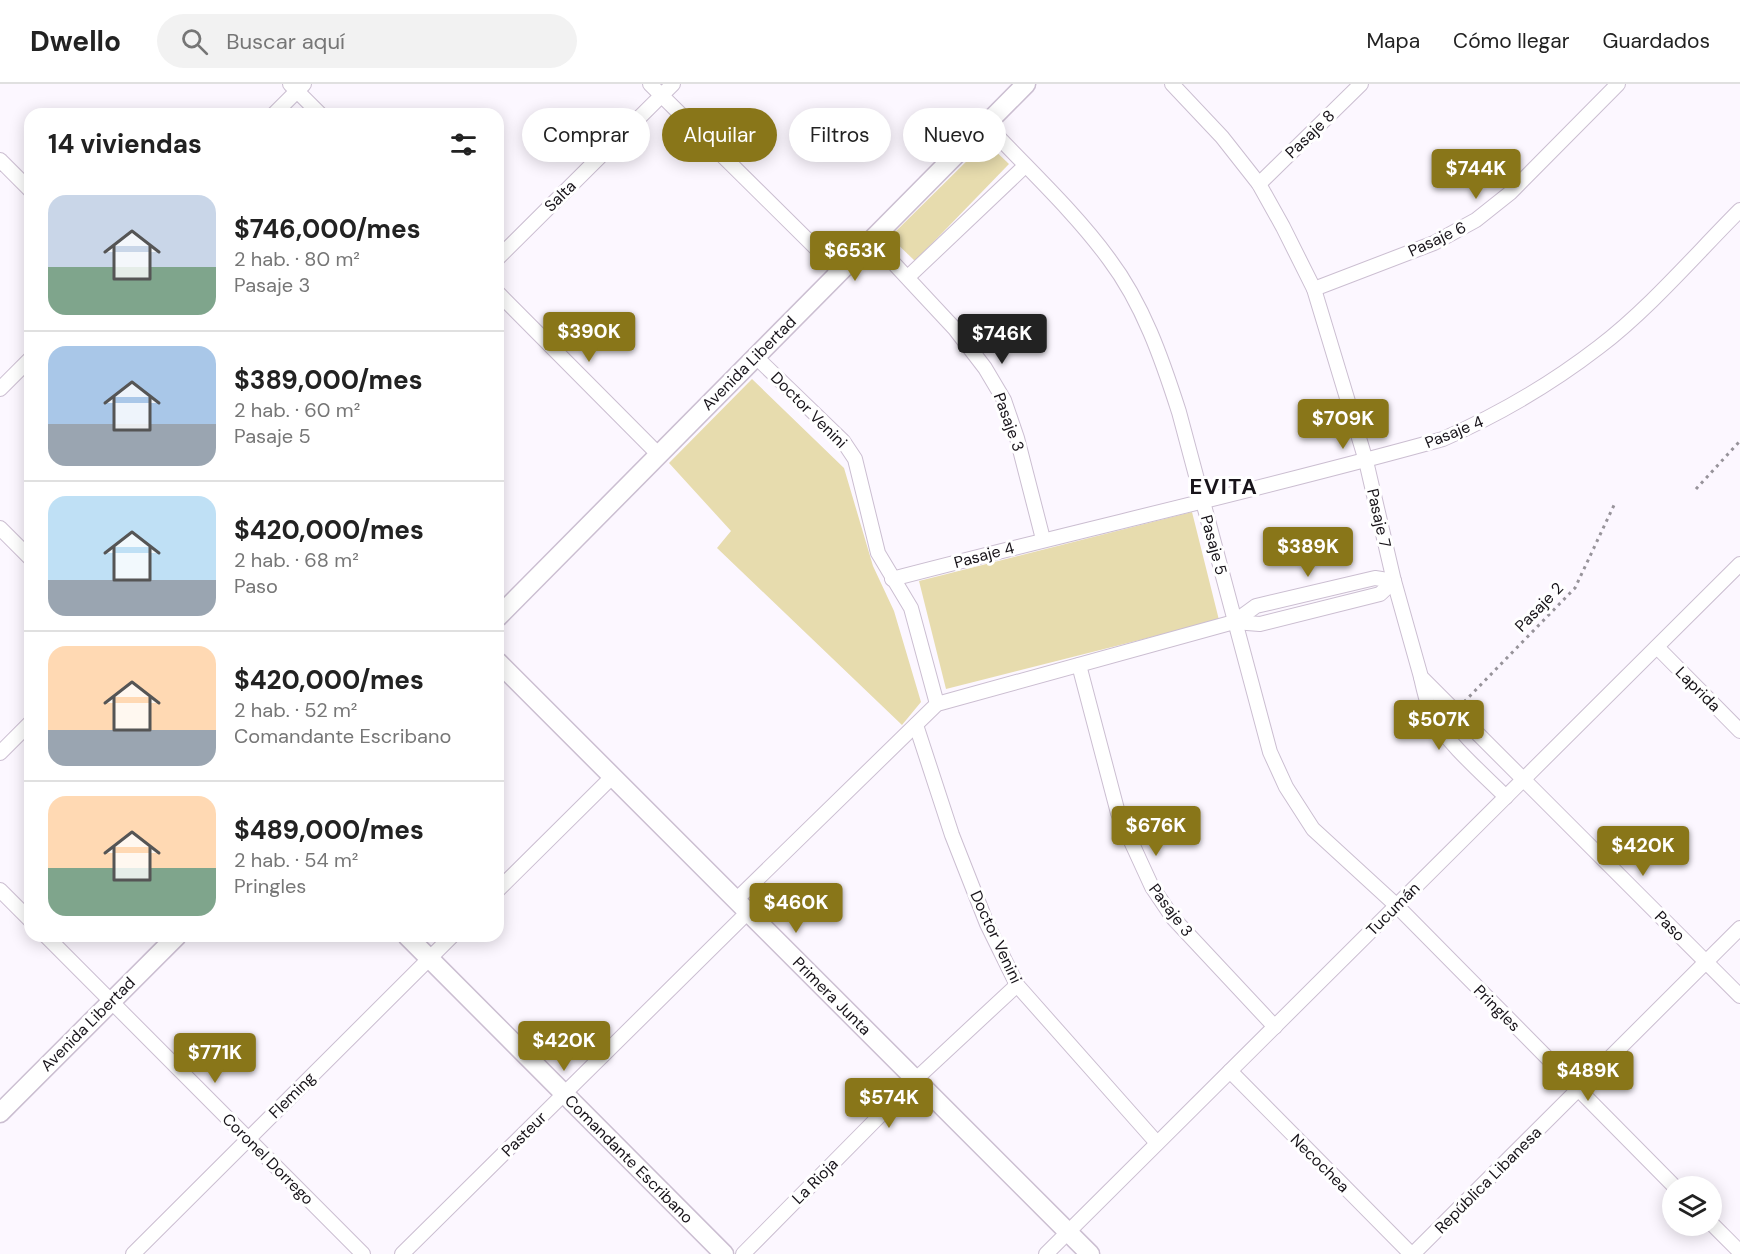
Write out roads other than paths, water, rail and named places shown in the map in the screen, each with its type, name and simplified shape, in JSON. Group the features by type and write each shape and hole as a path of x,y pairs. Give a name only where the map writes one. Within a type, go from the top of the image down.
{"main road":[{"name":"Avenida Libertad","path":"1001,108 1022,85"},
{"name":"Avenida Libertad","path":"504,611 949,162"},
{"name":"Primera Junta","path":"504,668 1090,1254"},
{"name":"Avenida Libertad","path":"0,1113 171,942"},
{"name":"Comandante Escribano","path":"413,942 724,1254"}],"street":[{"path":"650,84 840,272"},
{"name":"Salta","path":"504,252 673,84"},
{"name":"Pasaje 7","path":"1172,84 1222,137 1259,184 1314,289 1366,461 1394,581 1427,703 1434,719 1452,742 1506,797"},
{"name":"Pasaje 8","path":"1259,184 1361,84"},
{"name":"Pasaje 6","path":"1314,289 1434,243 1476,220 1510,193 1618,84"},
{"path":"279,108 297,86 315,108"},
{"name":"Pasaje 5","path":"1006,146 1086,230 1110,260 1129,291 1164,366 1179,412 1270,752 1286,788 1313,829 1396,906"},
{"path":"0,160 24,184"},
{"path":"908,277 1025,166"},
{"name":"Pasaje 4","path":"892,579 1043,539 1366,461 1443,439 1480,423 1536,391 1600,346 1740,210"},
{"name":"Pasaje 3","path":"872,240 955,329 985,368 1005,400 1043,539"},
{"path":"504,299 659,455"},
{"name":"Doctor Venini","path":"756,357 843,441 855,459 878,553 911,608 937,704"},
{"path":"0,388 24,364"},
{"path":"0,528 24,552"},
{"name":"Tucumán","path":"1046,1254 1740,564"},
{"path":"937,704 1234,622 1256,606 1375,578 1394,581"},
{"name":"Laprida","path":"1657,647 1740,731"},
{"name":"Pasaje 3","path":"1079,665 1118,813 1152,887 1173,918 1275,1026"},
{"path":"1421,677 1523,780"},
{"name":"Pasteur","path":"402,1254 564,1094 937,704"},
{"name":"Doctor Venini","path":"916,724 956,846 987,924 1017,985 1157,1143"},
{"path":"0,753 24,729"},
{"path":"504,884 613,776"},
{"name":"Paso","path":"1523,780 1740,996"},
{"path":"0,890 24,914"},
{"name":"Pringles","path":"1396,906 1664,1176"},
{"name":"República Libanesa","path":"1412,1254 1740,928"},
{"name":"Coronel Dorrego","path":"52,942 363,1254"},
{"name":"Fleming","path":"133,1254 446,942"},
{"name":"La Rioja","path":"743,1254 915,1079 1017,985"},
{"name":"Necochea","path":"1230,1071 1412,1254"},
{"path":"1722,1234 1740,1252"}],"district":[{"name":"EVITA","path":"1224,486"}]}
